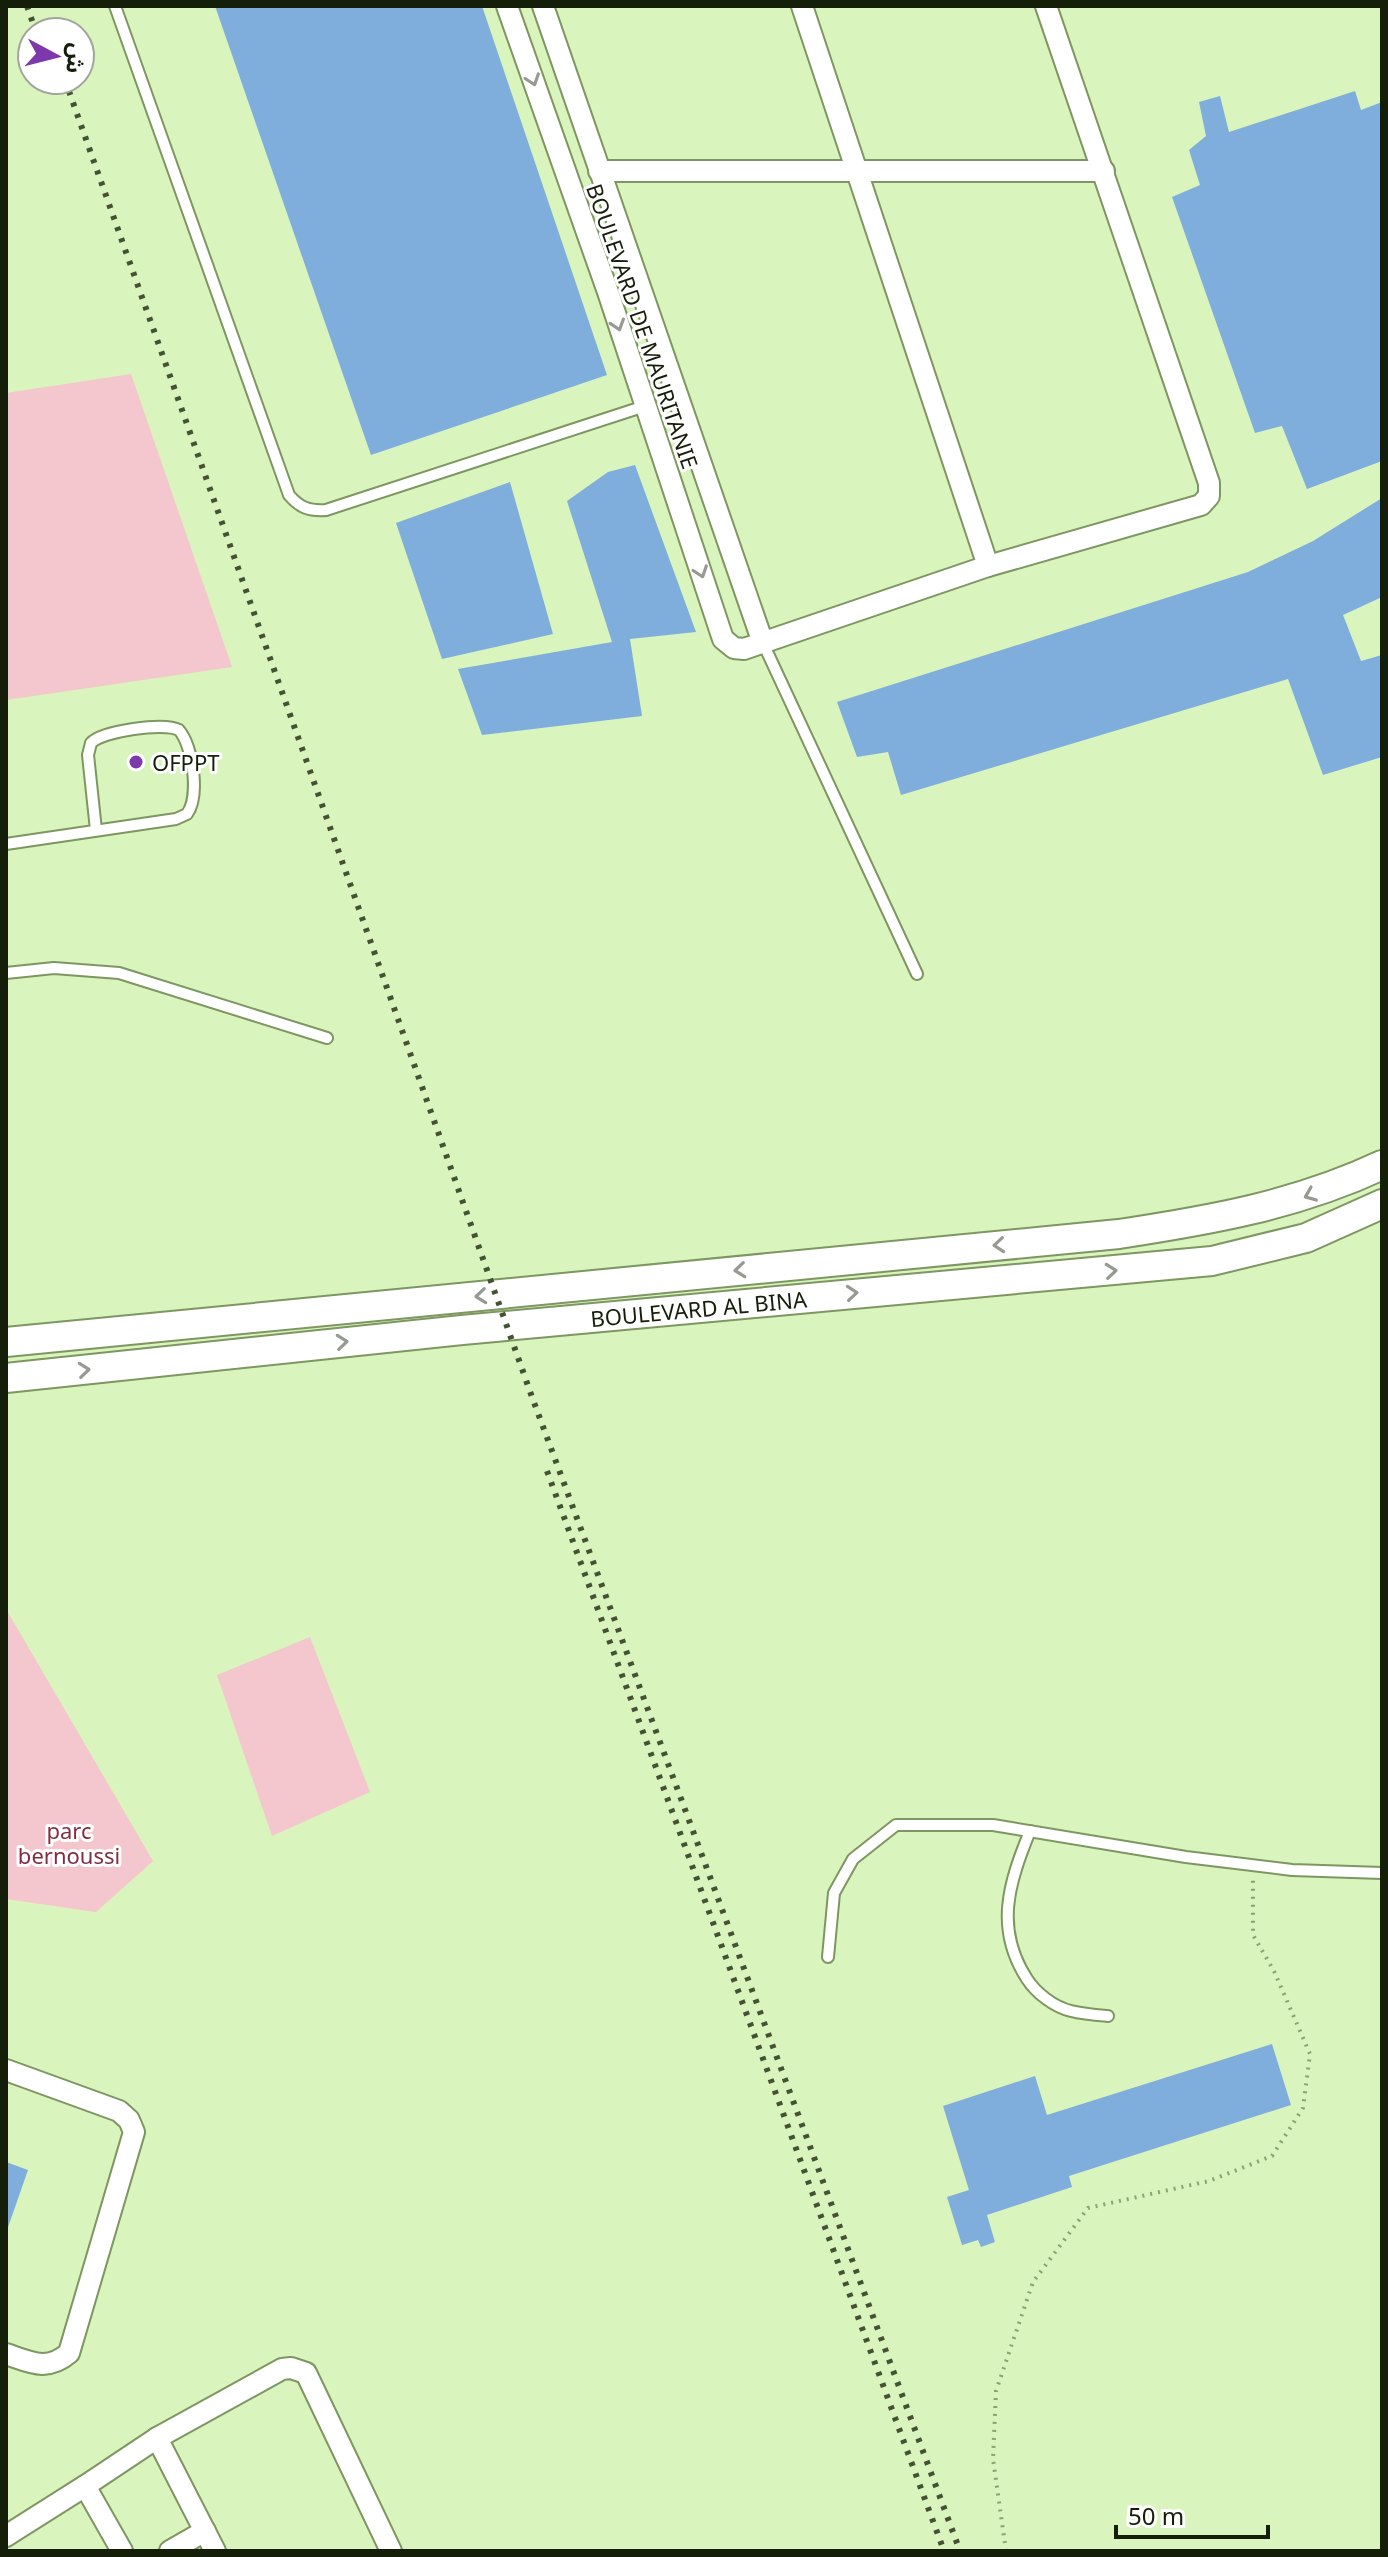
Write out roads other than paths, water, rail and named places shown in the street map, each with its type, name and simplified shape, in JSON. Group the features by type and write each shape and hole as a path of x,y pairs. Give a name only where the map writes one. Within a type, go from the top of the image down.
{"main road":[{"name":"BOULEVARD AL BINA","path":"6,1342 1119,1234 1227,1218 1294,1202 1382,1165"},
{"name":"BOULEVARD AL BINA","path":"6,1378 415,1335 1212,1261 1306,1238 1382,1204"}],"street":[{"name":"BOULEVARD DE MAURITANIE","path":"507,6 723,639 734,648 754,646 543,6"},
{"path":"802,6 988,566"},
{"path":"754,646 988,566 1201,505 1209,496 1209,483 1046,6"},
{"path":"599,171 1104,171"},
{"path":"6,2070 119,2111 129,2120 134,2132 69,2353 59,2362 44,2366 6,2354"},
{"path":"6,2536 157,2438 282,2369 300,2369 306,2373 391,2551"},
{"path":"157,2438 215,2551"},
{"path":"85,2486 122,2551"},
{"path":"170,2551 205,2531"}],"lane":[{"path":"115,6 289,495 297,505 326,510 645,406"},
{"path":"754,646 917,974"},
{"path":"6,844 176,819 187,814 194,794 186,742 179,730 168,726 107,734 91,743 88,755 96,830"},
{"path":"6,973 54,968 119,973 327,1038"},
{"path":"828,1957 834,1893 853,1859 896,1825 946,1822 1030,1831 1253,1865 1382,1873"},
{"path":"1030,1831 1012,1875 1007,1918 1012,1955 1035,1991 1069,2011 1108,2016"}],"railway":[{"path":"27,6 30,16"},
{"path":"71,96 532,1397 960,2551"},
{"path":"547,1471 944,2551"}],"place":[{"name":"OFPPT","path":"136,762"}],"park label":[{"name":"parc bernoussi","path":"69,1842"}]}
